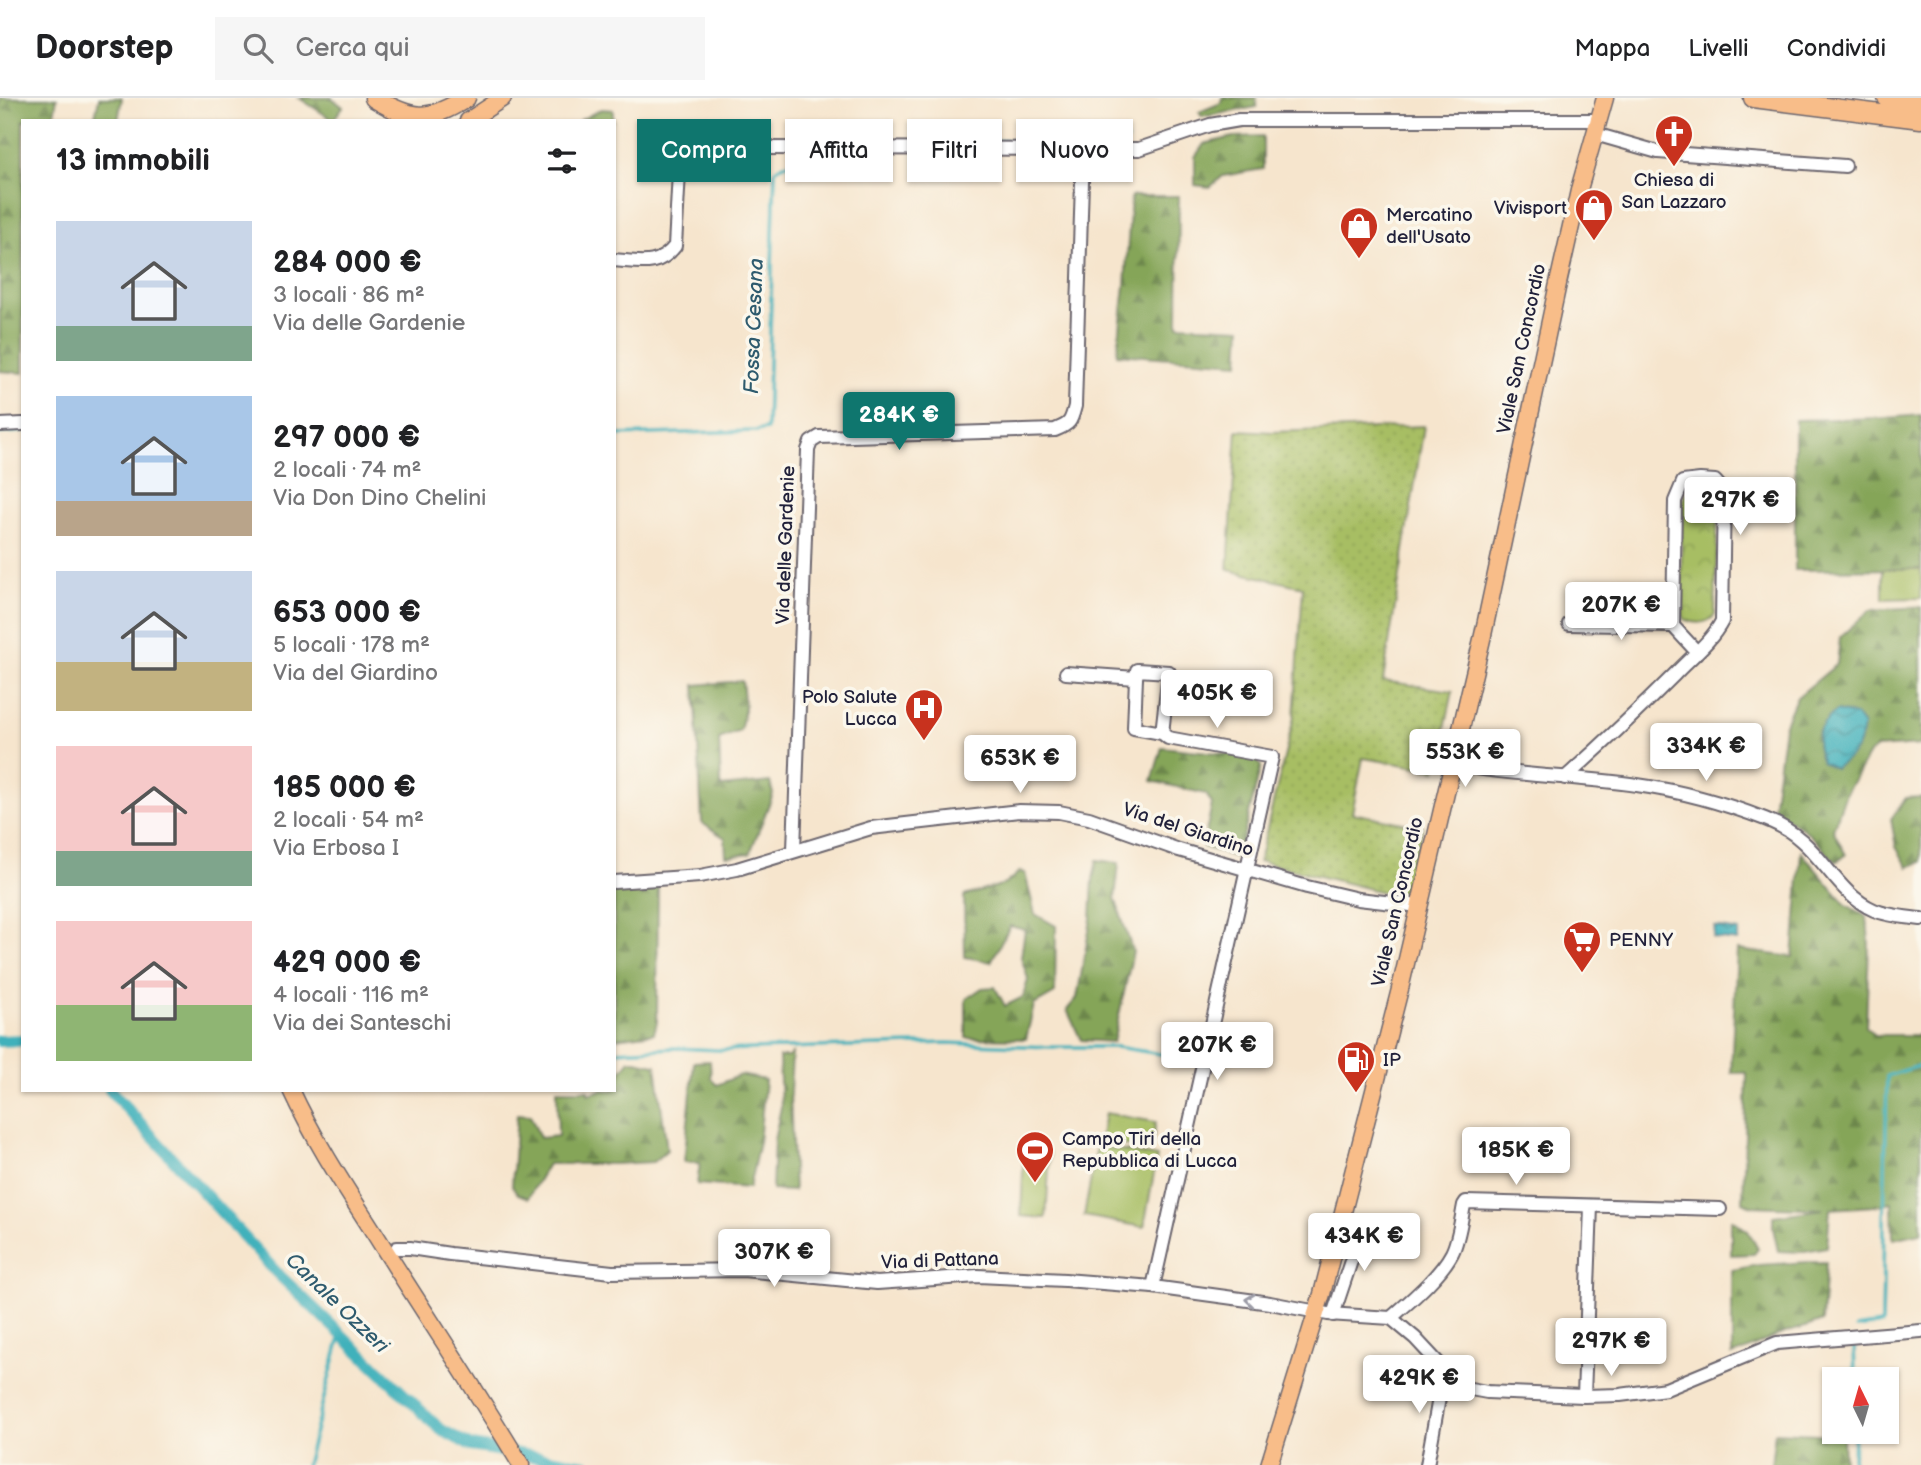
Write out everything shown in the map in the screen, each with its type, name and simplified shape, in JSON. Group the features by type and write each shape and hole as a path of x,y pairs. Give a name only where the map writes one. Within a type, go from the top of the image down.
{"highway":[{"path":"378,100 403,107 431,104 446,98"},
{"path":"378,100 405,115 427,115 438,113 466,98"},
{"path":"1753,98 1921,119"},
{"path":"1887,98 1921,102"}],"main road":[{"path":"471,119 503,98"},
{"name":"Viale San Concordio","path":"1269,1465 1325,1313 1483,635 1580,186 1605,98"},
{"path":"292,1092 313,1134 350,1195 521,1465"}],"street":[{"path":"1133,149 1210,125 1240,120 1597,127 1657,152 1845,166"},
{"path":"616,260 653,262 668,255 675,246 679,172 683,159 709,148 1016,150"},
{"name":"Via delle Gardenie","path":"794,850 808,450 811,442 819,437 1055,429 1067,425 1075,406 1082,182"},
{"path":"0,425 21,424"},
{"path":"1565,778 1608,740 1696,652 1715,633 1721,621 1724,491 1715,481 1683,482 1675,501 1673,626 1696,652"},
{"path":"1569,624 1673,626"},
{"path":"1153,1287 1272,757 1168,738 1162,733 1134,728 1137,670 1169,672 1162,733"},
{"path":"1066,673 1136,678"},
{"path":"1452,764 1638,785 1684,794 1766,820 1804,842 1830,875 1853,897 1874,910 1921,919"},
{"name":"Via del Giardino","path":"616,882 700,876 737,869 871,828 902,823 1019,811 1059,812 1089,818 1179,849 1307,887 1358,899 1419,906"},
{"path":"1720,1209 1466,1202 1452,1252 1442,1267 1391,1318 1465,1388 1487,1392 1584,1396 1666,1389 1777,1343 1921,1331"},
{"path":"1584,1396 1591,1206"},
{"path":"1325,1313 1364,1222"},
{"name":"Via di Pattana","path":"397,1248 612,1272 743,1270 877,1283 978,1276 1065,1280 1153,1287 1325,1313 1391,1318"},
{"path":"1427,1465 1444,1370"}],"green space":[{"path":"0,98 57,98 53,119 21,119 21,373 0,371"},
{"path":"99,98 122,98 118,119 94,119"},
{"path":"299,98 332,98 343,107 331,119"},
{"path":"1222,98 1256,98 1257,107 1202,117 1199,112 1221,103"},
{"path":"601,109 613,110 613,119 583,119"},
{"path":"1263,136 1263,169 1223,176 1210,187 1195,185 1195,157 1204,144 1233,137"},
{"path":"1131,196 1179,196 1178,325 1241,328 1239,363 1117,354"},
{"path":"1921,415 1921,569 1795,570 1795,420"},
{"path":"1424,426 1383,681 1453,691 1436,770 1363,758 1352,813 1423,827 1407,891 1386,893 1259,861 1294,717 1303,587 1228,570 1237,430 1273,432"},
{"path":"1695,487 1709,489 1718,499 1715,615 1700,623 1684,619 1681,612 1682,501 1687,492"},
{"path":"1883,569 1921,569 1921,598 1883,599"},
{"path":"1921,607 1921,745 1876,748 1869,754 1846,793 1833,830 1846,855 1836,862 1806,831 1773,809 1784,726 1796,698 1837,664 1840,637 1870,610"},
{"path":"742,681 745,708 740,731 719,739 721,787 770,782 773,794 750,853 726,856 725,838 702,823 695,685"},
{"path":"1162,747 1254,757 1261,766 1238,858 1203,847 1212,804 1206,794 1152,781"},
{"path":"1921,797 1921,862 1908,867 1896,847 1891,819 1906,798"},
{"path":"1801,852 1845,904 1867,917 1869,943 1866,1027 1875,1035 1921,1035 1921,1233 1893,1239 1892,1202 1830,1209 1827,1247 1799,1252 1778,1251 1773,1216 1823,1209 1751,1206 1743,1202 1747,1073 1731,1072 1737,950 1793,957"},
{"path":"1097,860 1119,863 1115,898 1133,952 1113,1042 1081,1040 1067,1010 1077,998 1091,919"},
{"path":"1019,872 1025,873 1035,914 1056,926 1055,993 1034,1005 1026,1039 966,1038 966,999 982,988 995,987 1005,1006 1023,997 1028,979 1021,957 1025,930 1010,926 991,962 965,957 964,896 1005,884"},
{"path":"658,886 657,1022 654,1033 616,1038 616,889"},
{"path":"792,1054 790,1093 794,1191 772,1190 774,1140 781,1107 779,1057"},
{"path":"630,1060 656,1065 667,1150 653,1162 548,1164 528,1198 518,1194 512,1186 517,1114 530,1115 540,1138 558,1136 557,1092 616,1092 616,1078"},
{"path":"710,1061 711,1078 717,1085 740,1075 765,1080 759,1142 749,1188 697,1184 700,1163 684,1162 694,1062"},
{"path":"1105,1113 1156,1122 1151,1150 1100,1141"},
{"path":"1097,1146 1157,1157 1144,1227 1084,1216"},
{"name":"Campo Tiri della Repubblica di Lucca","path":"1024,1151 1050,1152 1046,1218 1021,1216"},
{"path":"1731,1219 1748,1231 1758,1249 1754,1254 1731,1255"},
{"path":"1826,1262 1822,1321 1732,1355 1732,1270 1758,1265"},
{"path":"1775,1432 1822,1434 1822,1444 1843,1444 1844,1465 1771,1465"}],"water":[{"path":"1836,711 1855,715 1863,726 1855,751 1835,768 1822,762 1817,740 1824,723"},
{"path":"1715,927 1739,931 1737,941 1713,938"}],"waterway":[{"name":"Fossa Cesana","path":"1002,141 1016,141"},
{"name":"Fossa Cesana","path":"616,435 767,429 775,170 785,165"},
{"path":"0,433 21,431"},
{"name":"Canale Ozzeri","path":"0,1041 21,1040"},
{"path":"616,1051 947,1043 1116,1047 1186,1058"},
{"path":"1856,1328 1882,1324 1887,1076 1921,1065"},
{"name":"Canale Ozzeri","path":"112,1092 276,1272 440,1429 471,1446 585,1465"},
{"path":"306,1465 341,1334"},
{"path":"1854,1341 1855,1367"},
{"path":"1853,1465 1854,1444"}],"place":[{"name":"Chiesa di San Lazzaro","path":"1674,168"},
{"name":"Vivisport","path":"1594,242"},
{"name":"Mercatino dell'Usato","path":"1359,260"},
{"name":"Polo Salute Lucca","path":"924,742"},
{"name":"PENNY","path":"1582,974"},
{"name":"IP","path":"1356,1094"},
{"name":"Campo Tiri della Repubblica di Lucca","path":"1035,1184"}]}
